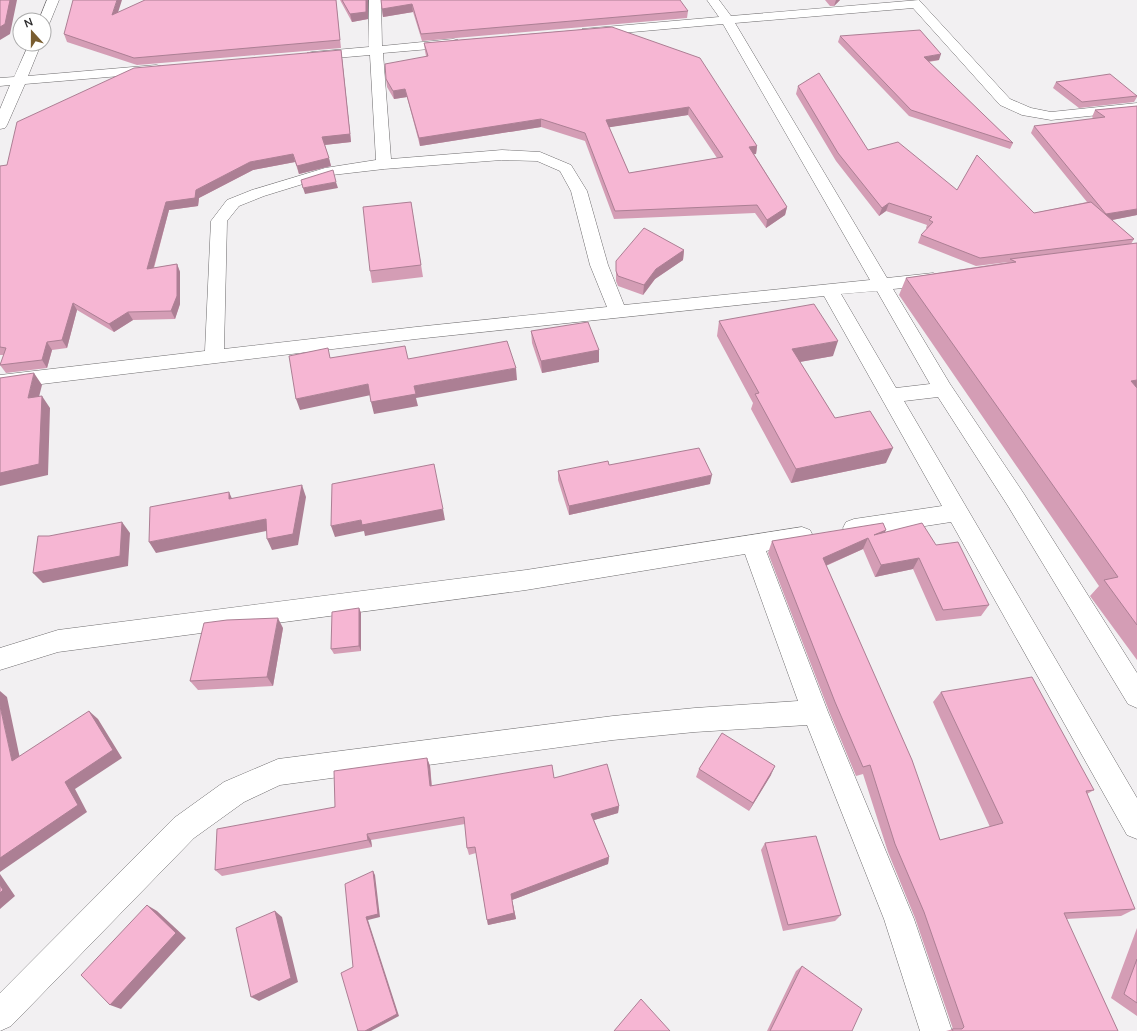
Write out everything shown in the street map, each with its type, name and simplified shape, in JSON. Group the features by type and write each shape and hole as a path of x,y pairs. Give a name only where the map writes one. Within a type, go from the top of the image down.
{"street":[{"path":"48,12 53,0"},
{"path":"375,0 376,50 384,164"},
{"path":"713,0 943,389 1016,500 1137,696"},
{"path":"574,33 914,2 1005,102 1027,112 1052,116 1137,107"},
{"path":"297,57 463,42"},
{"path":"0,125 32,52"},
{"path":"0,82 170,68"},
{"path":"214,357 219,221 233,203 330,171 384,164 502,155 540,157 566,168 579,191 599,265 618,312"},
{"path":"0,382 416,333 830,291 952,277"},
{"path":"830,291 1137,825"},
{"path":"891,396 943,389"},
{"path":"0,659 58,641 526,580 958,512"},
{"path":"752,544 815,712 900,919 936,1031"},
{"path":"0,1015 184,828 234,792 278,772 613,728 695,720 815,712"}],"building":[{"path":"0,0 10,0 5,24 0,27"},
{"path":"73,0 117,0 112,15 145,0 336,0 340,40 134,58 64,34"},
{"path":"342,0 366,0 366,12 350,14"},
{"path":"381,0 680,0 688,11 421,34 412,4 382,9"},
{"path":"612,27 700,58 757,146 749,147 787,207 767,220 757,205 615,211 585,133 541,119 419,138 405,89 393,91 386,79 385,64 428,56 424,43","holes":["689,107 723,157 629,173 606,120"]},
{"path":"920,30 941,54 924,57 1013,143 911,110 840,36"},
{"path":"341,50 350,134 322,137 329,158 297,166 293,154 250,162 196,190 195,198 166,202 147,269 177,264 177,296 171,311 128,312 109,324 73,303 62,340 47,342 42,360 0,365 6,348 0,347 0,166 7,165 17,122 134,68"},
{"path":"819,73 868,150 898,142 957,190 977,155 1034,213 1091,202 1134,239 980,258 921,235 933,222 929,220 932,217 889,203 882,208 838,153 798,86"},
{"path":"1110,74 1137,96 1082,102 1056,82"},
{"path":"1137,106 1137,209 1106,214 1034,126 1105,117 1095,110"},
{"path":"333,170 336,182 303,188 301,180"},
{"path":"411,202 421,265 370,271 363,207"},
{"path":"644,228 684,250 656,269 644,285 618,276 616,271 616,261"},
{"path":"1137,243 1137,380 1131,381 1137,388 1137,625 1104,580 1118,577 906,278 1016,262 1010,259"},
{"path":"814,304 838,341 792,349 835,418 870,411 893,448 796,469 755,394 759,393 719,321"},
{"path":"588,322 599,350 541,361 531,331"},
{"path":"507,341 516,368 414,386 416,394 371,402 368,384 296,399 289,356 328,348 330,358 405,346 408,359"},
{"path":"34,373 28,398 42,396 39,464 0,473 0,378"},
{"path":"699,448 712,475 569,506 558,471 608,461 609,465"},
{"path":"434,464 443,509 362,525 361,520 331,526 332,484"},
{"path":"302,485 293,534 267,539 266,519 149,542 150,507 229,492 229,499"},
{"path":"122,522 120,556 33,573 38,536 49,536"},
{"path":"883,523 886,530 874,535 922,523 936,545 958,542 989,605 943,610 919,558 881,565 868,538 823,558 912,760 940,840 1003,823 941,692 1032,677 1094,790 1086,791 1135,909 1064,913 1118,1031 953,1031 952,1029 962,1029 964,1027 924,912 895,844 870,765 863,767 835,702 772,541"},
{"path":"359,608 359,646 331,649 332,612"},
{"path":"278,618 267,677 190,681 204,623 227,620"},
{"path":"0,706 12,761 89,711 113,750 65,782 78,805 0,858"},
{"path":"722,733 775,766 753,803 699,769"},
{"path":"427,758 430,786 552,765 554,778 607,764 619,806 591,814 609,857 511,894 514,913 487,920 475,847 467,848 464,817 367,834 368,840 215,870 217,829 335,807 334,771"},
{"path":"816,836 841,915 788,925 765,843"},
{"path":"373,871 378,914 366,917 397,1014 365,1031 358,1031 341,973 353,967 345,884"},
{"path":"0,885 3,890 0,893"},
{"path":"147,905 176,933 110,1005 81,975"},
{"path":"275,911 291,978 251,997 236,928"},
{"path":"1137,959 1137,1003 1124,994"},
{"path":"802,966 862,1009 852,1031 770,1031"},
{"path":"641,999 670,1031 614,1031"}]}
